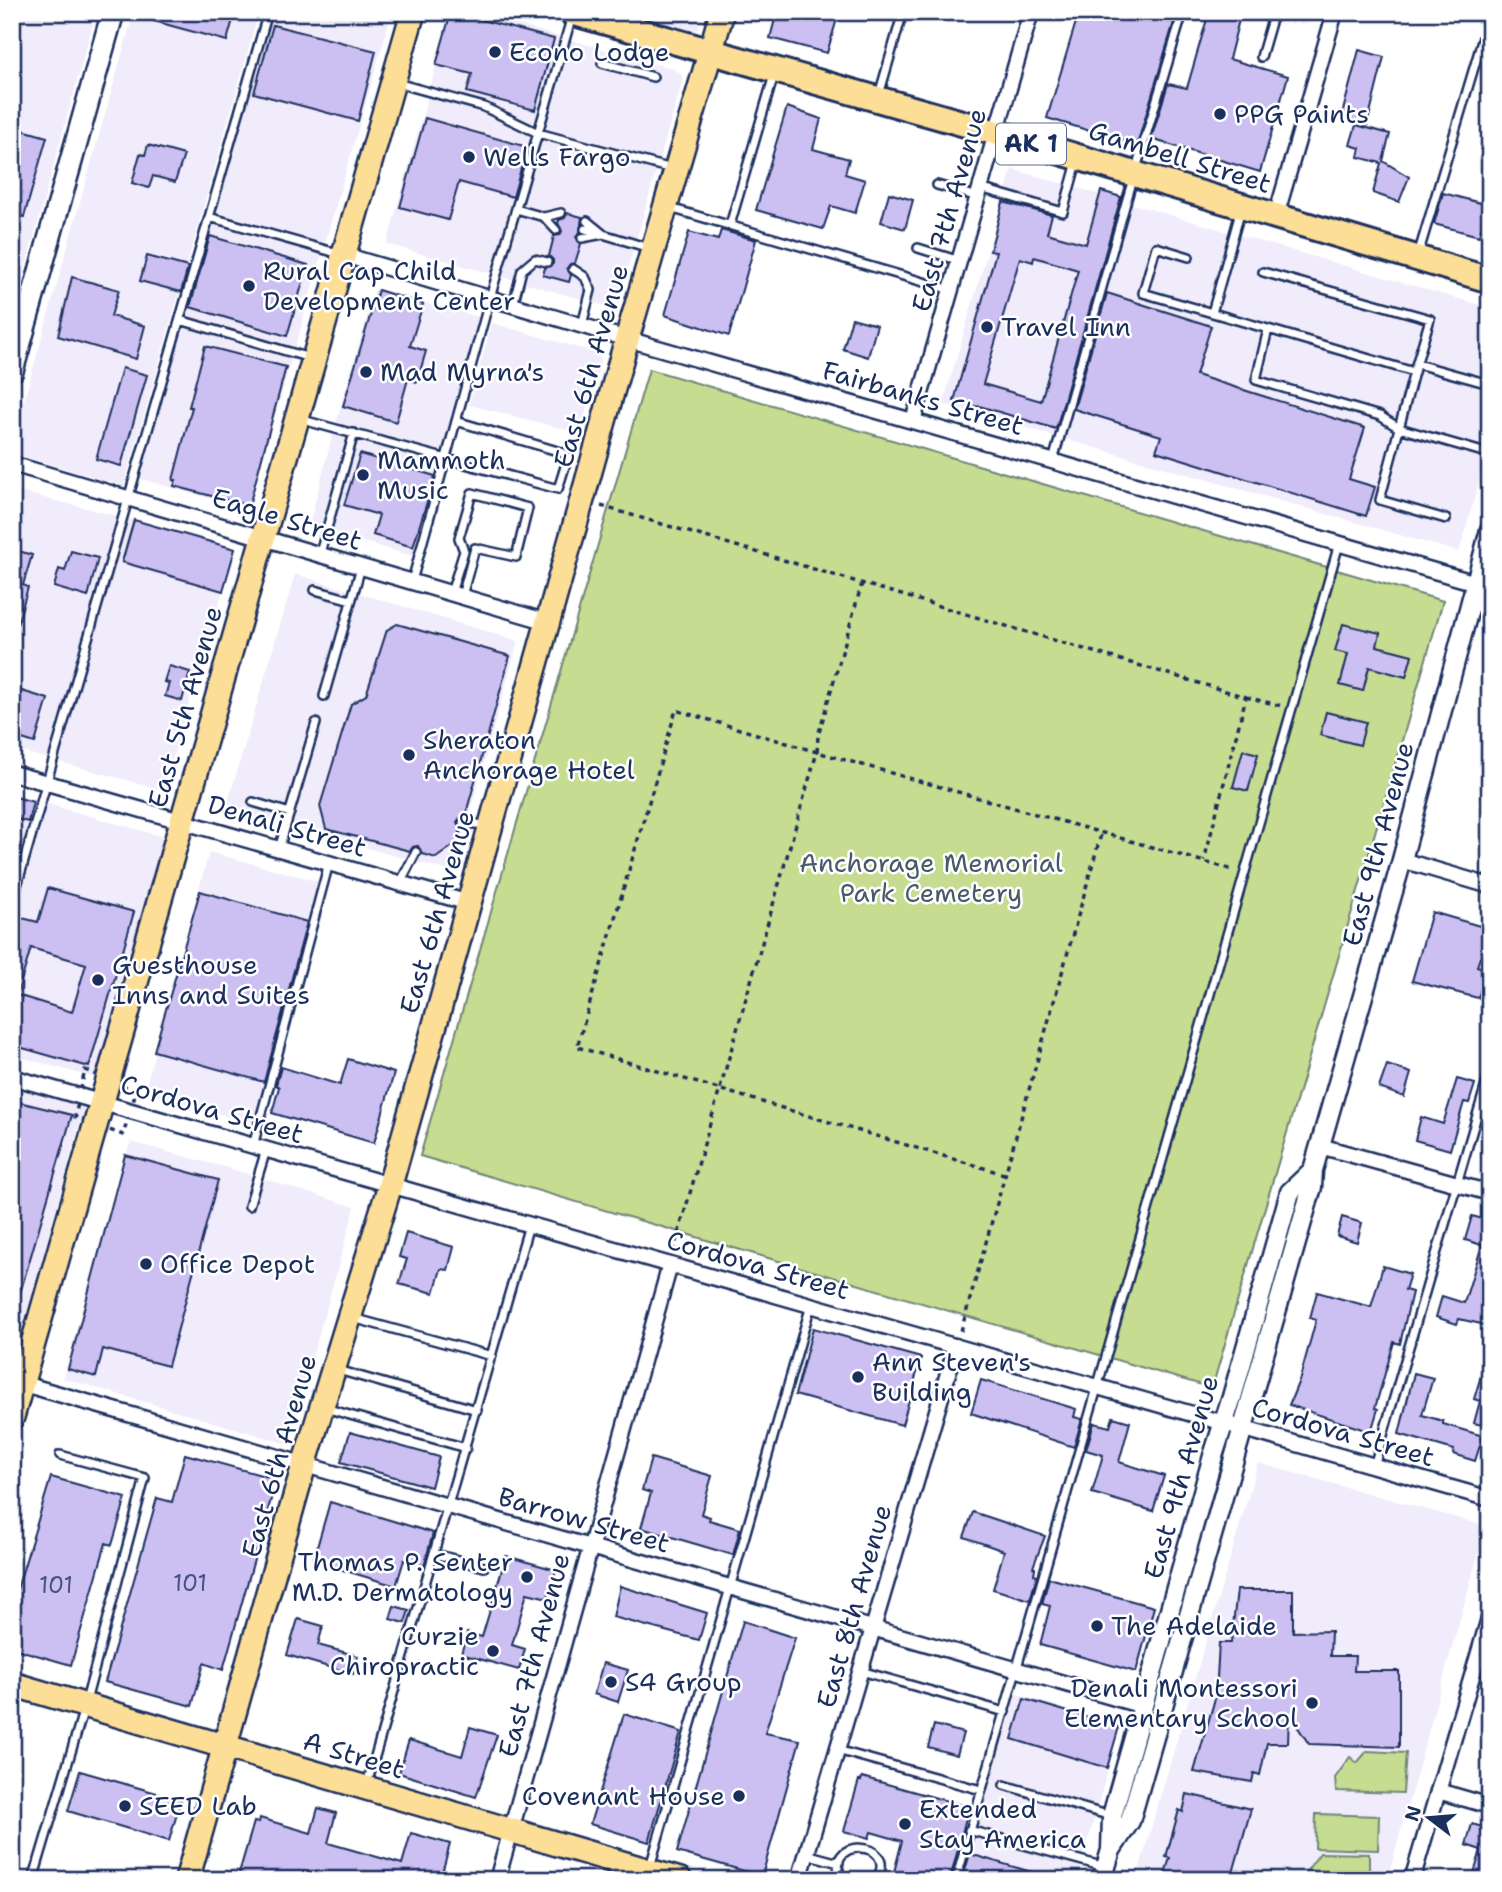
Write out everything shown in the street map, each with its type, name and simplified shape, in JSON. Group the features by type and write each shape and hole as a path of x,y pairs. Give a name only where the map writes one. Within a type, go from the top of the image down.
{"highway":[{"name":"Gambell Street","path":"572,13 1135,174 1490,280"}],"main road":[{"path":"12,371 113,12"},
{"name":"East 5th Avenue","path":"12,1417 17,1382 100,1103 413,12"},
{"name":"East 6th Avenue","path":"187,1880 304,1465 390,1185 627,339 722,12"},
{"name":"A Street","path":"12,1684 680,1880"}],"street":[{"name":"East 7th Avenue","path":"914,421 1031,12"},
{"path":"1276,216 1335,12"},
{"name":"Fairbanks Street","path":"344,255 1482,585"},
{"name":"Eagle Street","path":"12,464 548,622"},
{"name":"East 9th Avenue","path":"1106,1866 1130,1821 1312,1187 1313,1170 1482,585 1490,530"},
{"name":"Denali Street","path":"12,773 468,903"},
{"path":"1402,860 1490,886"},
{"name":"Cordova Street","path":"12,1077 1490,1499"},
{"path":"1320,1146 1490,1193"},
{"name":"East 9th Avenue","path":"1106,1866 1112,1816 1290,1192 1313,1170"},
{"name":"East 7th Avenue","path":"497,1880 670,1265"},
{"name":"East 8th Avenue","path":"799,1880 956,1346"},
{"name":"Barrow Street","path":"17,1382 1143,1706"},
{"path":"1412,1880 1490,1615"},
{"path":"1438,1791 1490,1806"}],"lane":[{"path":"12,903 268,12"},
{"path":"877,99 903,12"},
{"path":"1054,461 1183,12"},
{"path":"1261,57 1274,12"},
{"path":"412,581 572,13"},
{"path":"1417,258 1490,14"},
{"path":"601,62 653,77"},
{"path":"730,225 775,70"},
{"path":"393,82 484,107 538,132 676,171"},
{"path":"937,185 1063,212 1078,158"},
{"path":"1212,313 1242,206"},
{"path":"666,207 951,290"},
{"path":"516,209 544,217 558,221 544,217"},
{"path":"209,216 344,255"},
{"path":"603,234 585,229 653,250"},
{"path":"1189,257 1156,247 1143,293 1414,372"},
{"path":"918,248 960,261"},
{"path":"513,305 522,270 535,260 547,262"},
{"path":"573,269 585,277 591,290 582,325"},
{"path":"1263,272 1430,319 1380,500 1446,519"},
{"path":"180,320 314,359"},
{"path":"1268,329 1256,380 1380,416 1399,428 1490,454"},
{"path":"1417,364 1489,384"},
{"path":"297,419 558,489 568,457 561,452 456,421"},
{"path":"320,554 354,433"},
{"path":"472,493 528,508 516,557 475,548 456,595 464,551 459,538 472,493"},
{"path":"956,1880 1339,544"},
{"path":"324,696 361,566"},
{"path":"315,590 351,600"},
{"path":"279,849 316,723"},
{"path":"253,802 290,813"},
{"path":"463,823 491,825"},
{"path":"400,883 416,852"},
{"path":"249,1206 260,1148 328,863"},
{"path":"1373,1466 1490,1071"},
{"path":"366,1788 529,1225"},
{"path":"649,1871 811,1306"},
{"path":"349,1317 492,1356"},
{"path":"334,1368 477,1410"},
{"path":"321,1407 466,1448"},
{"path":"33,1880 85,1704 145,1478 60,1455"},
{"path":"435,1554 484,1567"},
{"path":"860,1671 1005,1712"},
{"path":"837,1750 981,1790"},
{"path":"1004,1785 1112,1816"},
{"path":"969,1830 1106,1866"},
{"path":"844,1880 839,1870 841,1857 850,1849 862,1846 880,1861 876,1880"},
{"path":"806,1854 839,1863"}],"path":[{"path":"582,501 1246,697 1292,708"},
{"path":"670,1265 817,752 818,736 862,583"},
{"path":"1203,861 1246,697"},
{"path":"1004,1174 577,1047 676,710 1245,873"},
{"path":"956,1346 1102,831"}],"shaded area":[{"path":"12,12 96,12 12,316"},
{"path":"134,12 259,12 124,486 12,453 12,443"},
{"path":"268,12 392,12 248,509 134,477"},
{"path":"451,12 473,12 674,69 681,74 683,79 616,309 387,244"},
{"path":"622,12 702,12 698,30 692,32"},
{"path":"1012,169 1490,308 1490,444 1459,552 943,404"},
{"path":"375,290 479,317 412,556 309,526"},
{"path":"492,323 596,353 601,359 580,433 469,405"},
{"path":"12,490 134,520 235,549 163,790 12,749"},
{"path":"295,574 518,641 453,872 226,809"},
{"path":"12,794 164,837 95,1078 12,1055"},
{"path":"209,852 320,882 258,1125 144,1092"},
{"path":"12,1086 85,1106 12,1365"},
{"path":"131,1142 355,1207 290,1436 285,1443 63,1378 125,1155"},
{"name":"Denali Montessori Elementary School","path":"1258,1463 1486,1526 1387,1880 1136,1880"},
{"path":"1011,1692 1113,1724 1117,1737 1077,1880 957,1880"}],"green space":[{"name":"Anchorage Memorial Park Cemetery","path":"649,369 1443,601 1212,1388 420,1156"},
{"path":"1367,1751 1406,1753 1403,1793 1336,1791 1335,1778 1350,1757 1357,1763"},
{"path":"1316,1814 1379,1816 1378,1850 1315,1848"},
{"path":"1320,1853 1369,1854 1369,1880 1300,1880"}],"building":[{"path":"140,12 235,12 227,41 139,17"},
{"name":"Econo Lodge","path":"451,12 554,39 535,110 467,92 472,74 436,65"},
{"path":"777,12 839,12 827,53 770,38"},
{"path":"1079,12 1177,12 1137,145 1047,118"},
{"name":"PPG Paints","path":"1209,12 1241,12 1229,59 1288,76 1260,172 1151,139 1168,84 1187,88"},
{"path":"273,25 376,51 358,121 254,93"},
{"path":"1359,50 1384,57 1367,125 1341,118"},
{"path":"787,107 821,119 813,149 849,159 845,174 865,180 855,213 831,206 823,229 756,210"},
{"name":"Wells Fargo","path":"425,118 527,147 513,197 459,182 448,220 400,207"},
{"path":"1356,125 1390,134 1383,161 1409,177 1399,202 1373,193 1381,163 1358,157 1360,148 1350,145"},
{"path":"12,127 47,137 24,217 12,213"},
{"path":"148,145 184,155 175,182 153,176 149,188 132,183 140,154 145,155"},
{"name":"Travel Inn","path":"1101,191 1121,197 1056,429 954,401 996,252 990,251 1003,202 1052,215 1047,233 1086,244","holes":["1034,257 1078,270 1041,401 983,384 1020,258 1033,262"]},
{"path":"889,193 913,200 905,229 881,222"},
{"path":"1443,193 1488,205 1479,236 1434,224"},
{"path":"567,213 582,217 580,232 576,237 581,244 575,263 567,268 571,275 569,282 543,275 545,268 553,264 549,256 554,236 560,235 562,231 558,223"},
{"path":"721,230 756,240 729,336 665,315 689,232 718,240"},
{"name":"Rural Cap Child Development Center","path":"210,236 308,265 287,336 190,307"},
{"path":"147,256 188,267 181,292 140,281"},
{"path":"72,277 119,290 111,316 145,326 136,359 58,336"},
{"path":"378,290 423,304 410,346 426,351 417,382 408,379 396,422 343,406"},
{"path":"1107,293 1211,326 1196,375 1365,428 1349,479 1375,487 1366,516 1156,451 1161,436 1074,409"},
{"path":"852,318 877,325 868,357 843,349"},
{"path":"205,346 286,367 249,506 174,486 176,480 173,480 192,407 189,407"},
{"path":"122,368 147,375 121,466 96,459"},
{"path":"360,454 435,476 413,547 373,535 379,515 344,505"},
{"path":"134,520 235,549 223,591 122,562"},
{"path":"12,549 32,555 23,585 28,587 16,629 12,628"},
{"path":"71,551 98,558 88,597 54,587 59,569 65,571"},
{"name":"Sheraton Anchorage Hotel","path":"397,624 510,656 465,817 457,822 461,829 457,843 436,858 422,854 418,846 410,851 326,829 320,806 351,704 366,695 387,630"},
{"path":"1343,624 1380,633 1377,646 1412,655 1406,677 1369,667 1363,691 1340,685 1348,654 1335,651"},
{"path":"169,666 190,672 182,701 165,696 169,683 164,682"},
{"path":"12,688 48,699 35,743 12,736"},
{"path":"1326,712 1366,722 1360,745 1320,735"},
{"path":"1243,750 1258,754 1248,791 1233,787"},
{"path":"12,796 33,802 28,822 12,818"},
{"name":"Guesthouse Inns and Suites","path":"48,888 134,912 89,1067 12,1045 12,936 18,917 38,922","holes":["31,948 86,964 72,1012 17,995"]},
{"path":"200,891 307,922 264,1082 154,1051"},
{"path":"1432,912 1490,929 1477,966 1487,969 1478,998 1412,981"},
{"path":"348,1059 394,1073 374,1143 272,1113 281,1067 340,1085"},
{"path":"1387,1065 1411,1073 1404,1097 1379,1088"},
{"path":"1457,1079 1475,1084 1469,1103 1464,1102 1450,1150 1415,1140 1421,1117 1443,1124"},
{"path":"15,1101 72,1115 16,1307 12,1307 12,1110"},
{"name":"Office Depot","path":"125,1155 218,1180 168,1366 103,1349 96,1377 68,1369"},
{"path":"1472,1216 1490,1221 1490,1326 1459,1319 1457,1324 1436,1317 1442,1296 1464,1303 1482,1245 1465,1240"},
{"path":"1342,1217 1362,1223 1357,1242 1337,1236"},
{"path":"406,1233 454,1247 448,1270 441,1269 434,1293 399,1284 407,1259 399,1257"},
{"path":"1383,1266 1410,1274 1405,1290 1412,1292 1400,1344 1394,1342 1371,1432 1289,1405 1300,1378 1316,1320 1310,1318 1317,1292 1371,1307"},
{"name":"Ann Steven's Building","path":"813,1328 921,1358 902,1425 795,1395"},
{"path":"1486,1359 1490,1360 1490,1427 1474,1423 1480,1401 1474,1399"},
{"path":"1414,1373 1433,1378 1422,1415 1483,1436 1475,1461 1453,1454 1454,1450 1399,1434"},
{"path":"981,1380 1076,1409 1074,1417 1082,1419 1074,1447 971,1413"},
{"path":"1113,1417 1130,1422 1119,1462 1164,1476 1153,1511 1092,1493 1103,1455 1086,1450 1094,1423 1110,1427"},
{"path":"350,1432 439,1457 431,1487 341,1462"},
{"path":"185,1454 272,1478 268,1490 273,1492 223,1670 204,1663 192,1706 105,1682 157,1498 172,1502"},
{"path":"651,1458 712,1476 701,1514 710,1517 709,1520 740,1529 733,1555 641,1528 651,1493 642,1490"},
{"path":"51,1477 126,1498 112,1545 106,1543 71,1665 12,1648 12,1606"},
{"path":"330,1502 433,1533 424,1566 404,1560 396,1586 313,1561"},
{"path":"973,1512 1045,1536 1033,1567 1034,1574 1037,1575 1030,1600 993,1589 1004,1551 964,1537"},
{"path":"506,1556 556,1570 548,1598 527,1593 512,1645 525,1649 519,1670 461,1654 467,1633 482,1637"},
{"name":"The Adelaide","path":"1049,1578 1154,1607 1136,1672 1040,1645 1050,1606 1042,1604"},
{"path":"620,1586 707,1613 699,1640 613,1617"},
{"name":"Denali Montessori Elementary School","path":"1237,1590 1293,1590 1293,1632 1331,1631 1330,1656 1355,1656 1354,1671 1399,1671 1399,1747 1309,1744 1289,1714 1288,1743 1267,1743 1260,1775 1254,1773 1252,1782 1194,1772 1216,1695 1219,1643 1231,1643"},
{"path":"394,1606 409,1610 405,1623 390,1619"},
{"path":"298,1619 323,1626 318,1645 358,1656 353,1674 287,1655"},
{"name":"Covenant House","path":"743,1621 795,1638 765,1733 800,1740 762,1876 677,1852"},
{"name":"S4 Group","path":"603,1663 628,1670 618,1702 594,1694"},
{"path":"1024,1699 1119,1727 1107,1768 1012,1739"},
{"path":"624,1714 681,1732 649,1842 590,1824"},
{"path":"934,1725 963,1733 957,1755 928,1747"},
{"path":"470,1727 497,1735 476,1797 399,1773 409,1740 462,1756"},
{"name":"SEED Lab","path":"80,1771 181,1800 169,1841 68,1811"},
{"name":"Extended Stay America","path":"862,1777 965,1806 962,1817 966,1818 950,1880 892,1880 902,1841 871,1832 869,1838 844,1831"},
{"path":"1187,1794 1251,1809 1231,1880 1163,1880 1170,1858 1166,1857 1179,1810 1183,1812"},
{"path":"318,1808 336,1813 328,1843 402,1864 411,1833 450,1844 440,1880 237,1880 254,1822 259,1823 260,1818 311,1833"},
{"path":"1472,1824 1490,1829 1490,1880 1472,1880 1481,1850 1466,1845"},
{"path":"970,1854 1045,1876 1044,1880 962,1880"}],"place":[{"name":"Econo Lodge","path":"495,52"},
{"name":"PPG Paints","path":"1220,114"},
{"name":"Wells Fargo","path":"469,157"},
{"name":"Rural Cap Child Development Center","path":"249,286"},
{"name":"Travel Inn","path":"987,327"},
{"name":"Mad Myrna's","path":"366,372"},
{"name":"Mammoth Music","path":"363,475"},
{"name":"Sheraton Anchorage Hotel","path":"409,755"},
{"name":"Guesthouse Inns and Suites","path":"98,980"},
{"name":"Office Depot","path":"146,1264"},
{"name":"Ann Steven's Building","path":"858,1377"},
{"name":"Thomas P. Senter M.D. Dermatology","path":"527,1577"},
{"name":"The Adelaide","path":"1097,1626"},
{"name":"Curzie Chiropractic","path":"493,1651"},
{"name":"S4 Group","path":"611,1682"},
{"name":"Denali Montessori Elementary School","path":"1312,1703"},
{"name":"Covenant House","path":"739,1796"},
{"name":"SEED Lab","path":"125,1806"},
{"name":"Extended Stay America","path":"905,1824"}]}
